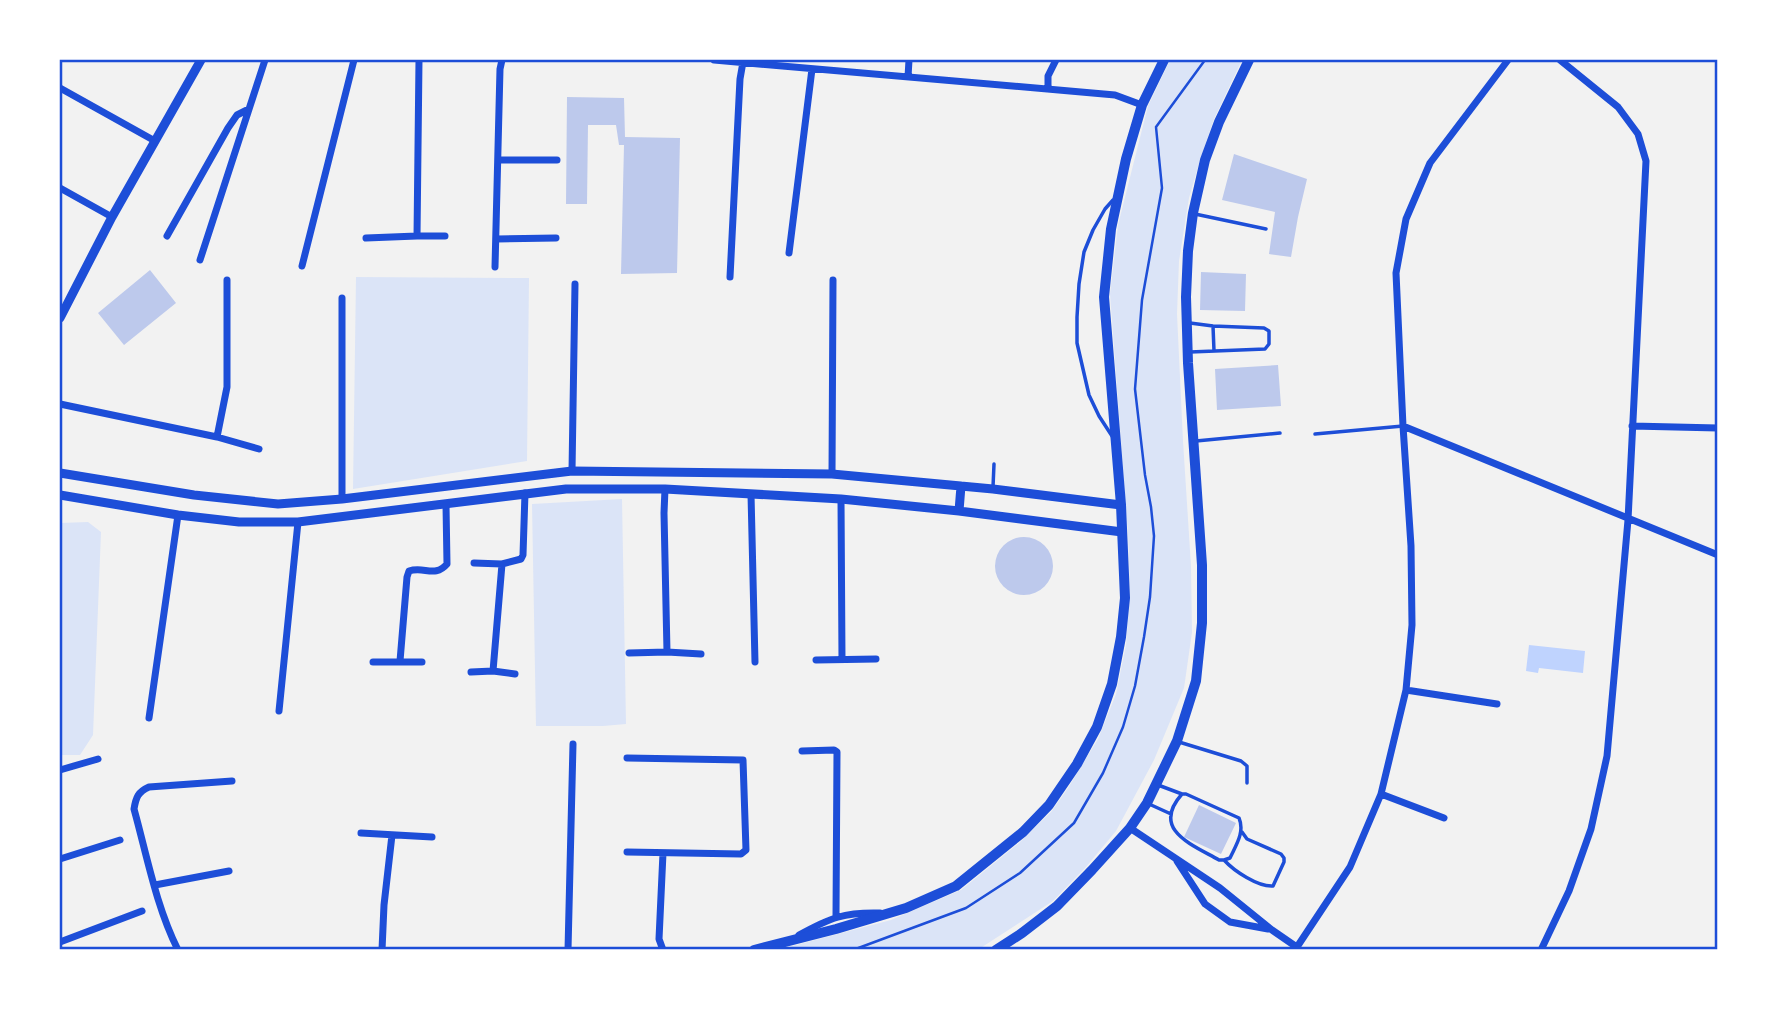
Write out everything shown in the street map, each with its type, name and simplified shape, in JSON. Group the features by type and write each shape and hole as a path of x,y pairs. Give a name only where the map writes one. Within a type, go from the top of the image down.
{"main road":[{"path":"754,950 888,914 956,886 1023,832 1049,805 1077,764 1097,727 1112,684 1125,598 1121,505 1104,297 1111,229 1126,159 1142,104 1164,60"},
{"path":"996,950 1057,906 1130,828 1147,803 1177,741 1196,681 1202,623 1202,565 1186,297 1188,251 1205,160 1219,122 1249,60"}],"street":[{"path":"60,318 112,217 201,60"},
{"path":"200,260 265,60"},
{"path":"302,266 354,60"},
{"path":"417,236 419,60"},
{"path":"495,267 502,60"},
{"path":"714,60 1115,95 1142,104"},
{"path":"908,77 909,60"},
{"path":"1048,89 1048,76 1056,60"},
{"path":"1130,828 1220,888 1299,948 1350,867 1381,794 1406,690 1412,625 1411,546 1396,273 1406,219 1430,163 1508,60"},
{"path":"1541,950 1569,891 1591,829 1607,756 1628,520 1646,161 1638,134 1618,107 1560,60"},
{"path":"730,277 743,62"},
{"path":"789,253 812,69"},
{"path":"60,88 155,141"},
{"path":"167,236 228,128 237,115 249,109"},
{"path":"498,160 556,160"},
{"path":"60,188 112,217"},
{"path":"366,238 446,236"},
{"path":"497,239 555,239"},
{"path":"832,474 833,280"},
{"path":"217,437 227,387 227,281"},
{"path":"572,471 575,284"},
{"path":"342,298 342,499"},
{"path":"60,404 217,437 259,449"},
{"path":"1403,426 1717,555"},
{"path":"1633,426 1717,428"},
{"path":"60,473 194,495 278,503 342,499 572,471 832,474 993,489 1121,505"},
{"path":"959,511 961,486"},
{"path":"60,495 178,515 239,522 298,522 566,489 665,489 841,499 1122,532"},
{"path":"665,489 667,652"},
{"path":"474,563 502,564 518,560 523,555 525,493"},
{"path":"751,494 755,662"},
{"path":"841,499 842,659"},
{"path":"400,661 409,571 415,569 436,572 447,564 446,505"},
{"path":"149,718 178,515"},
{"path":"279,711 298,522"},
{"path":"494,671 502,564"},
{"path":"629,653 701,654"},
{"path":"816,660 876,659"},
{"path":"373,662 422,662"},
{"path":"471,672 515,674"},
{"path":"1406,690 1497,704"},
{"path":"568,950 573,744"},
{"path":"803,751 837,752 836,916"},
{"path":"627,758 744,762 746,850 744,853 627,852"},
{"path":"60,770 98,759"},
{"path":"178,950 155,885 134,809 136,798 141,790 149,787 232,781"},
{"path":"1381,794 1444,818"},
{"path":"361,833 432,837"},
{"path":"382,950 392,835"},
{"path":"60,859 120,840"},
{"path":"663,853 659,939 663,950"},
{"path":"1175,857 1205,904 1230,922 1272,930"},
{"path":"155,885 229,871"},
{"path":"60,946 142,911"},
{"path":"787,942 836,916 888,914"}],"lane":[{"path":"1115,442 1088,395 1077,343 1077,317 1084,251 1105,209 1119,193"},
{"path":"1193,213 1266,229"},
{"path":"1188,323 1264,328 1269,331 1269,344 1265,349 1189,352"},
{"path":"1213,326 1214,351"},
{"path":"1315,435 1403,426"},
{"path":"1194,441 1280,433"},
{"path":"993,489 994,464"},
{"path":"1177,741 1241,761 1247,766 1247,783"},
{"path":"1156,784 1186,794 1239,818 1242,832 1230,858 1219,860 1180,838 1172,828 1171,814 1182,794"},
{"path":"1147,803 1171,814"},
{"path":"1224,860 1232,869 1265,886 1273,886 1284,858 1281,854 1247,839 1242,832"}],"path":[{"path":"853,950 966,908 1020,873 1074,823 1103,773 1123,727 1135,686 1144,637 1154,536 1135,389 1142,300 1162,188 1156,127 1205,60"}],"shaded area":[{"path":"1170,60 1242,60 1214,119 1201,157 1189,198 1179,261 1177,314 1191,566 1192,632 1184,688 1154,760 1116,831 1086,867 1053,901 979,949 777,950 891,920 961,890 1019,843 1051,812 1098,739 1116,694 1126,645 1130,593 1110,294 1118,225 1148,106"},
{"path":"356,277 529,278 527,461 353,489"},
{"path":"622,499 626,724 536,726 532,504"},
{"path":"88,522 101,532 93,735 80,755 60,755 60,523"}],"water":[{"path":"1529,645 1585,651 1583,673 1539,668 1538,673 1526,671"}],"building":[{"path":"567,97 624,98 625,137 680,138 677,273 621,274 624,145 619,145 616,125 588,125 587,204 566,204"},
{"path":"1234,154 1307,179 1291,257 1269,254 1275,212 1222,200"},
{"path":"150,270 176,303 124,345 98,313"},
{"path":"1201,272 1246,274 1245,311 1200,310"},
{"path":"1278,365 1281,406 1217,410 1215,369"},
{"path":"1018,537 1030,537 1045,545 1053,560 1053,572 1045,587 1030,595 1018,595 1003,587 995,572 995,560 1003,545"},
{"path":"1199,805 1236,823 1221,854 1184,837"}]}
